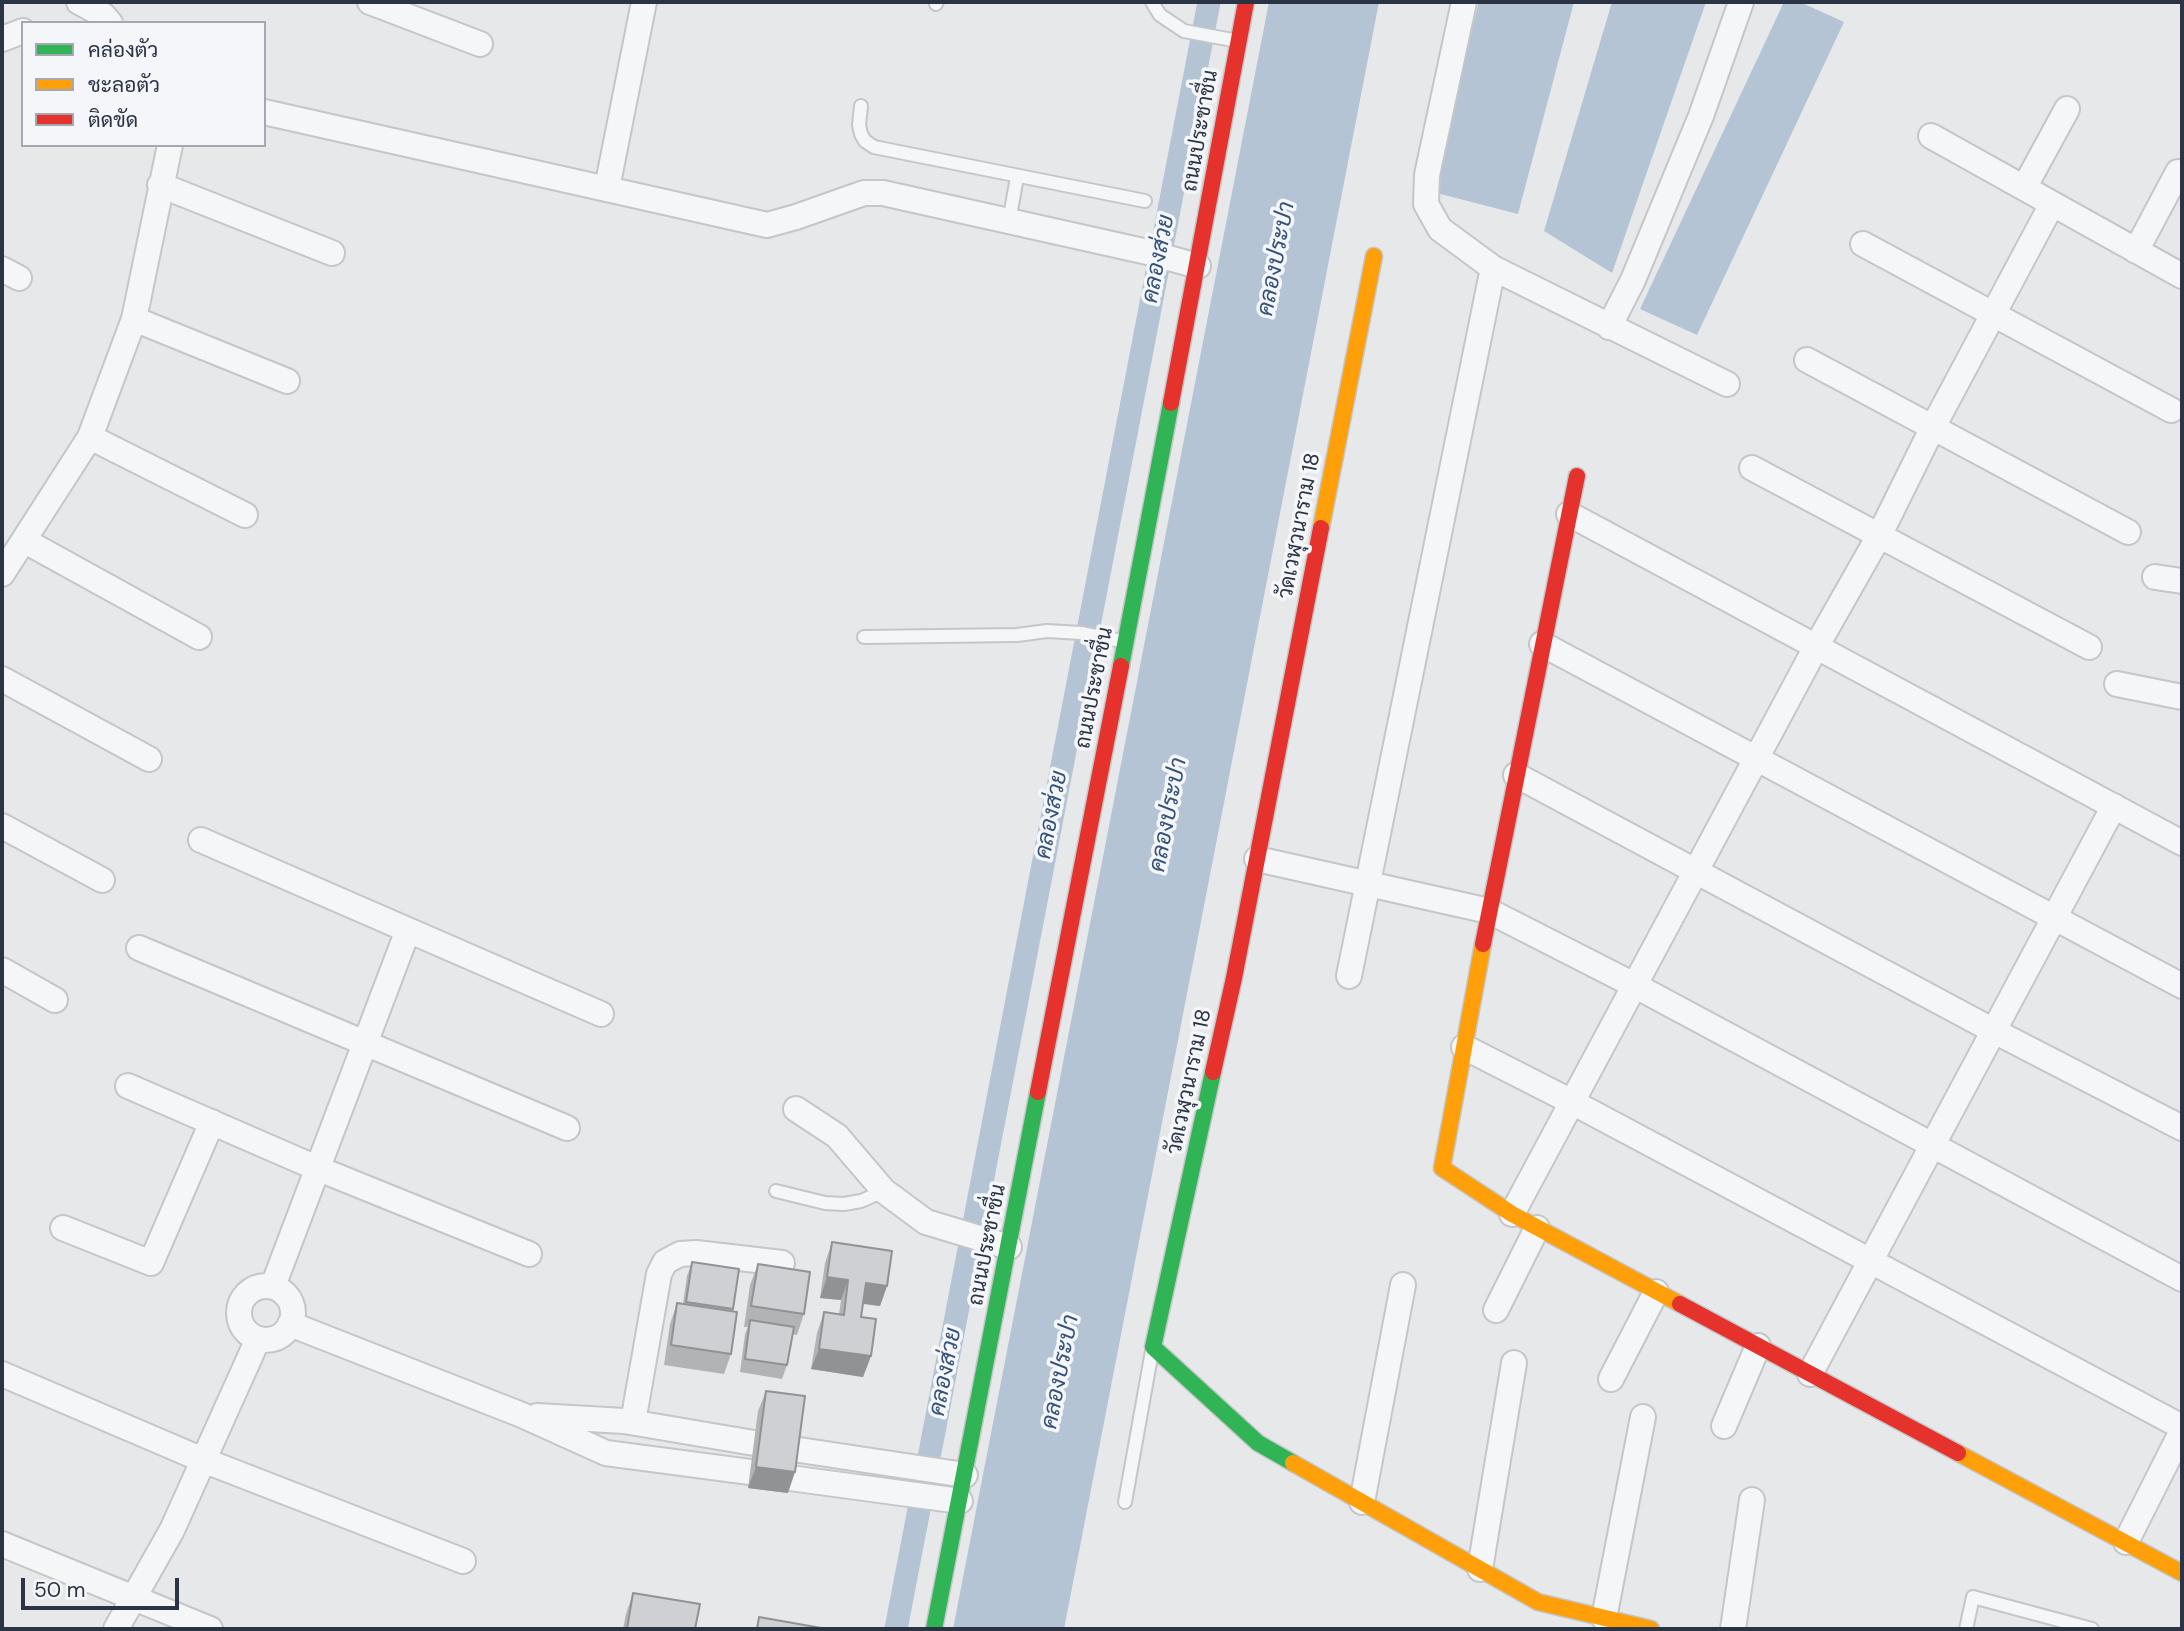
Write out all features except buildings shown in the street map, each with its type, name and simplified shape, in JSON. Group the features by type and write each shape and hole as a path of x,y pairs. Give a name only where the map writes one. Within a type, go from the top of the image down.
{"street":[{"path":"79,2 103,15 108,21"},
{"path":"370,2 480,44"},
{"path":"607,188 644,2"},
{"name":"ถนนประชาชื่น","path":"934,1629 1198,266 1246,2"},
{"path":"1464,2 1427,175 1426,204 1440,229 1493,268 1727,384"},
{"path":"1609,327 1633,280 1701,116 1726,52 1741,2"},
{"path":"2,39 21,33"},
{"path":"2024,188 2067,109"},
{"path":"266,112 767,225 796,218 864,193 883,193 1153,253 1198,266"},
{"path":"1931,136 2182,276"},
{"path":"2,574 90,437 134,320 170,147"},
{"path":"2136,251 2178,172"},
{"path":"160,185 332,253"},
{"path":"1512,1214 1756,757 1879,536 1933,427 2052,204"},
{"path":"1863,244 2171,410"},
{"name":"วัดเวฬุวนาราม 18","path":"1153,1347 1234,978 1374,256"},
{"path":"1349,976 1493,268"},
{"path":"134,320 288,381"},
{"path":"1807,360 2128,532"},
{"path":"90,437 245,515"},
{"path":"1752,468 2089,647"},
{"path":"1577,476 1489,911 1442,1168 1537,1228 2182,1573"},
{"path":"1569,514 2182,843"},
{"path":"25,541 199,637"},
{"path":"2155,577 2182,581"},
{"path":"1542,644 2182,986"},
{"path":"2,679 149,759"},
{"path":"2117,684 2182,697"},
{"path":"1516,775 1994,1031 2182,1128"},
{"path":"1810,1374 2114,806"},
{"path":"2,826 102,880"},
{"path":"201,840 601,1014"},
{"path":"1257,859 1489,911 1634,985 2182,1279"},
{"path":"273,1286 408,930"},
{"path":"139,948 567,1128"},
{"path":"2,970 55,1000"},
{"path":"1464,1047 1572,1102 2182,1429 2126,1542"},
{"path":"128,1086 319,1169 529,1254"},
{"path":"796,1109 837,1136 884,1191 926,1222 1009,1247"},
{"path":"63,1228 151,1263 212,1122"},
{"path":"1496,1310 1537,1228"},
{"path":"633,1422 659,1274 665,1262 680,1254 696,1253 782,1263"},
{"path":"1362,1502 1404,1285"},
{"path":"273,1286 288,1297 293,1315 290,1324 277,1338 258,1339 243,1328 238,1310 247,1293 254,1288 273,1286"},
{"path":"1611,1378 1656,1292"},
{"path":"290,1324 522,1415 606,1453 750,1472"},
{"path":"116,1629 172,1530 258,1339"},
{"path":"1724,1426 1758,1346"},
{"path":"1153,1347 1258,1443 1538,1602 1651,1629"},
{"path":"1480,1569 1514,1363"},
{"path":"2,1374 204,1460 463,1561"},
{"path":"522,1415 633,1422 754,1443"},
{"path":"1604,1618 1643,1417"},
{"path":"793,1449 965,1475"},
{"path":"790,1478 960,1501"},
{"path":"1733,1629 1752,1500"},
{"path":"2,1544 210,1629"}],"lane":[{"path":"1152,2 1160,15 1184,30 1238,41"},
{"path":"861,106 861,134 865,141 874,147 1145,201"},
{"path":"1009,222 1017,177"},
{"path":"864,637 1017,635 1047,631 1081,633 1125,642"},
{"path":"776,1191 825,1203 844,1204 884,1191"},
{"path":"1125,1502 1153,1347"},
{"path":"1966,1629 1973,1597 2092,1629"}],"water":[{"name":"คลองประปา","path":"1269,2 1379,2 1064,1629 953,1629"},
{"path":"1479,2 1574,2 1518,214 1429,191"},
{"path":"1612,2 1706,2 1612,273 1544,231"},
{"path":"1784,2 1800,2 1844,22 1697,335 1640,309"}],"waterway":[{"name":"คลองส่วย","path":"896,1629 1209,2"}],"traffic: fast":[{"path":"1121,666 1171,403"},
{"path":"1213,1072 1153,1347 1258,1443 1293,1463"},
{"path":"934,1629 1038,1092"}],"traffic: slow":[{"path":"1321,528 1374,256"},
{"path":"1483,944 1442,1168 1512,1214 1680,1304"},
{"path":"1958,1453 2182,1573"},
{"path":"1293,1463 1538,1602 1651,1629"}],"traffic: jam":[{"path":"1171,403 1246,2"},
{"path":"1483,944 1577,476"},
{"path":"1213,1072 1234,978 1321,528"},
{"path":"1038,1092 1121,666"},
{"path":"1680,1304 1958,1453"}]}
